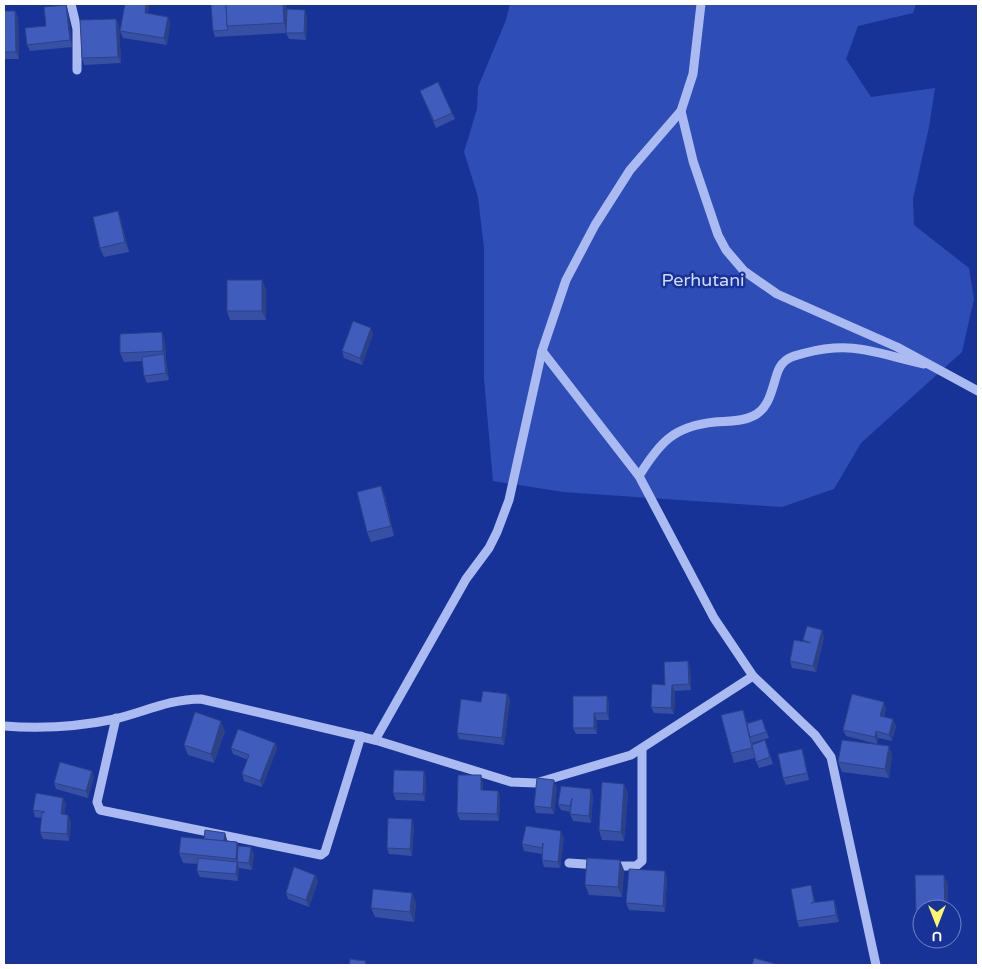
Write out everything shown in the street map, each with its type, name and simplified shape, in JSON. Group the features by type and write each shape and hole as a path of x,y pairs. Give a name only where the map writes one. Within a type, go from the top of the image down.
{"street":[{"path":"71,4 76,29 76,70"},
{"path":"374,740 466,579 489,548 497,532 509,500 542,350 566,280 595,225 630,170 681,111 693,74 701,4"},
{"path":"681,111 693,161 712,219 726,250 733,260 756,280 777,294 897,347 978,391"},
{"path":"639,476 651,456 677,431 693,425 753,416 762,410 769,400 779,368 788,358 832,347 877,350 934,367"},
{"path":"542,350 639,476 714,618 753,676 815,735 830,757 876,965"},
{"path":"4,726 72,727 116,718 170,702 201,699 362,736 523,784 548,781 631,755 753,676"},
{"path":"116,718 97,802 100,810 321,855 325,852 362,736"},
{"path":"569,863 632,867 642,861 642,749"}],"green space":[{"name":"Perhutani","path":"510,4 916,4 913,13 858,26 846,59 871,97 935,88 929,127 913,199 914,225 969,268 974,299 962,352 861,443 834,489 782,507 563,492 493,481 484,379 484,248 478,197 464,152 477,109 478,87 506,20"}],"building":[{"path":"125,4 146,4 145,13 168,17 164,38 120,31"},
{"path":"211,4 226,4 228,30 213,31"},
{"path":"226,4 283,4 284,23 227,26"},
{"path":"66,5 70,40 27,45 25,28 46,26 44,7"},
{"path":"287,9 305,10 304,33 286,33"},
{"path":"4,11 15,11 16,52 4,52"},
{"path":"116,19 118,57 82,58 80,20"},
{"path":"438,82 452,113 434,121 420,91"},
{"path":"118,211 125,242 100,248 93,217"},
{"path":"227,280 262,280 262,311 227,311"},
{"path":"353,321 371,328 360,358 342,351"},
{"path":"162,332 163,351 120,353 120,334"},
{"path":"164,354 166,373 144,376 142,357"},
{"path":"381,486 391,526 367,532 357,492"},
{"path":"807,626 822,630 813,666 790,661 794,640 811,643 803,640"},
{"path":"688,661 689,684 672,685 671,708 651,707 652,684 665,685 664,662"},
{"path":"483,691 507,694 502,738 457,733 461,699 481,702"},
{"path":"852,694 884,702 880,716 893,719 889,735 876,731 875,737 843,730"},
{"path":"573,696 607,696 607,713 594,713 594,728 573,728"},
{"path":"743,710 752,748 731,753 721,715"},
{"path":"195,712 221,721 211,754 184,745"},
{"path":"762,719 766,732 750,737 747,724"},
{"path":"238,729 275,743 260,781 242,774 249,755 231,748"},
{"path":"765,740 770,757 756,762 752,745"},
{"path":"842,740 889,746 885,769 838,762"},
{"path":"802,749 807,773 783,778 778,754"},
{"path":"60,762 92,771 86,791 54,783"},
{"path":"394,770 424,771 423,794 393,793"},
{"path":"458,775 481,775 481,790 498,791 497,814 457,813"},
{"path":"537,778 554,780 551,808 534,806"},
{"path":"602,782 624,784 621,832 599,830"},
{"path":"561,786 591,789 589,816 570,814 572,798 570,806 558,804"},
{"path":"36,793 63,798 61,814 68,815 67,834 40,832 42,813 45,812 33,810"},
{"path":"388,818 412,819 410,849 387,848"},
{"path":"526,826 561,831 558,862 542,860 543,843 542,848 522,844"},
{"path":"205,830 225,833 224,841 204,839"},
{"path":"181,837 237,842 236,859 179,853"},
{"path":"238,846 251,847 249,863 237,862"},
{"path":"198,858 237,862 236,874 197,871"},
{"path":"587,858 620,860 618,887 585,885"},
{"path":"294,867 315,875 306,900 286,893"},
{"path":"629,869 665,871 663,906 626,903"},
{"path":"915,875 944,875 945,899 916,899"},
{"path":"811,885 814,902 811,903 834,900 836,915 797,921 791,889"},
{"path":"373,889 412,893 410,912 371,908"},
{"path":"754,958 776,964 752,965"},
{"path":"350,959 366,961 365,965 349,965"}]}
